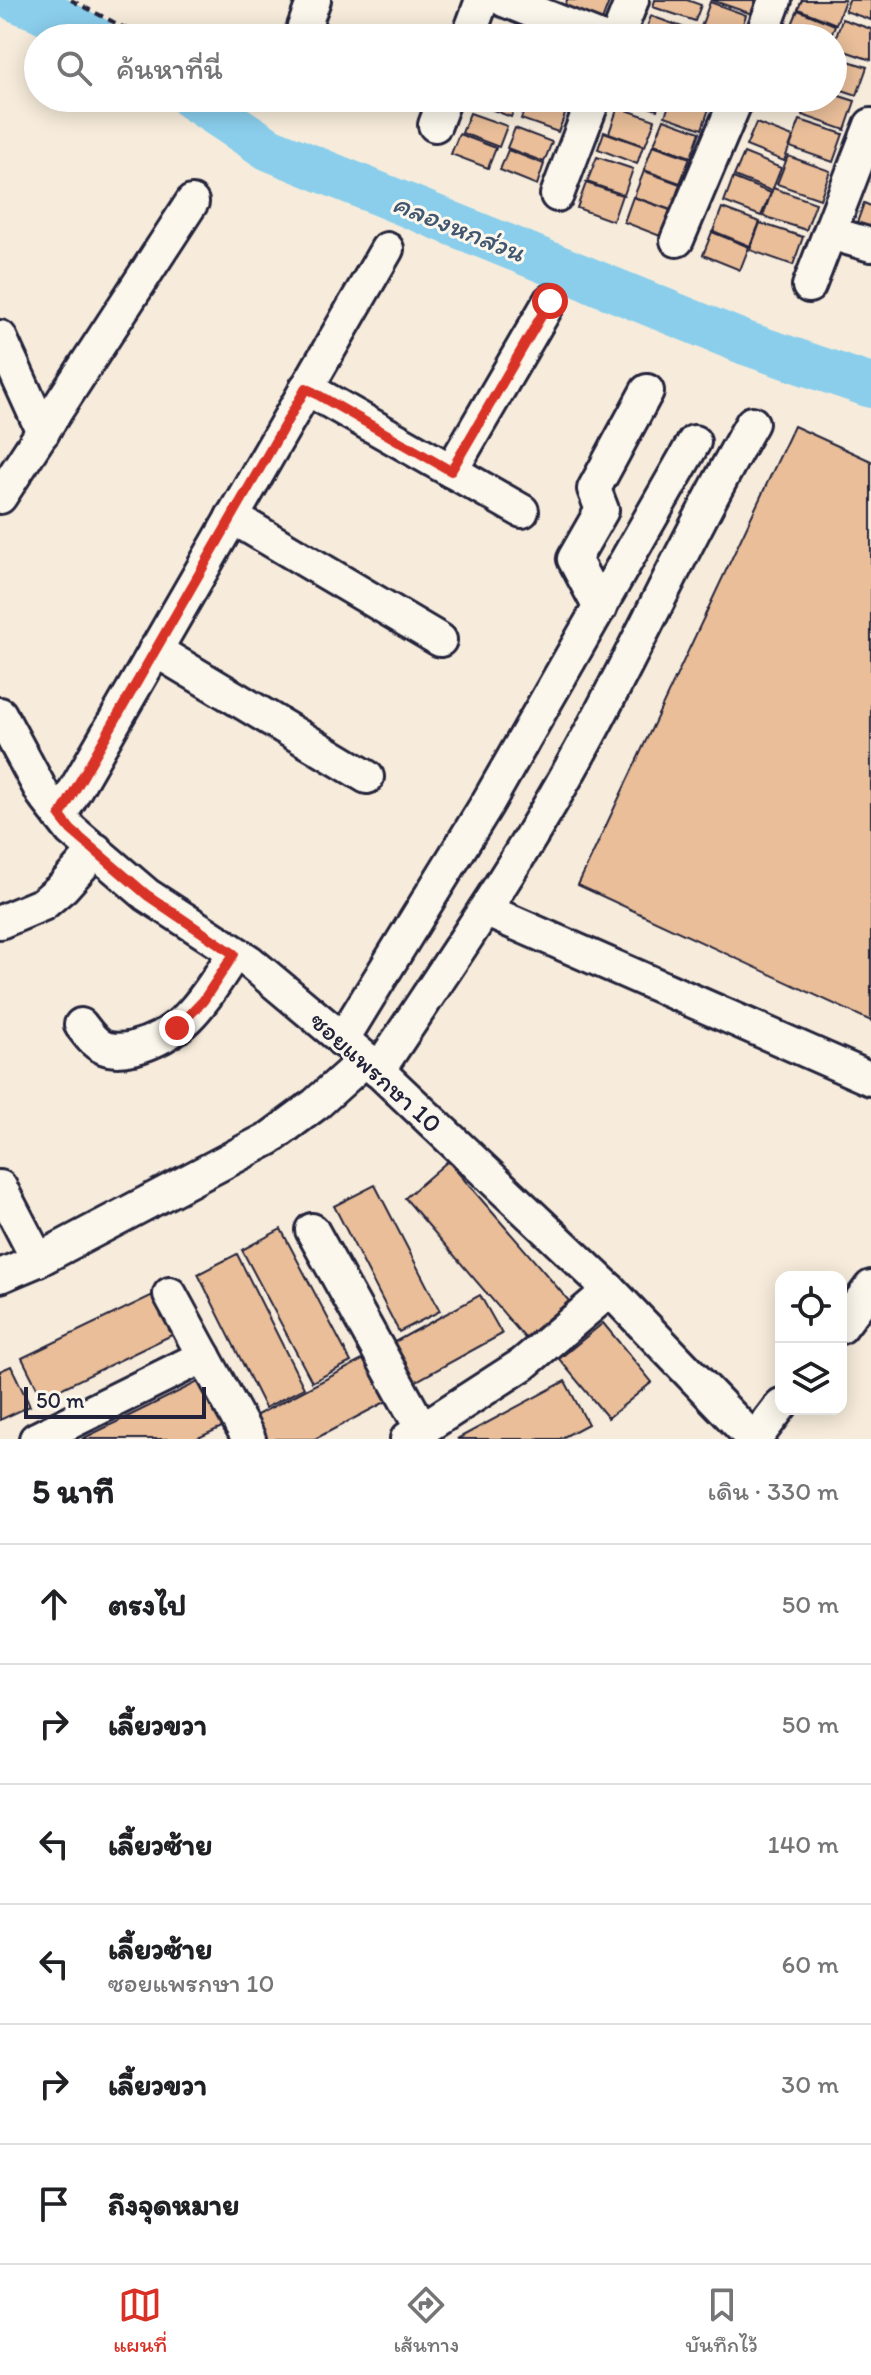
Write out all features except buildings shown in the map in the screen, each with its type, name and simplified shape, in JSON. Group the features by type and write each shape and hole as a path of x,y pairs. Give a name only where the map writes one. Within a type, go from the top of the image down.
{"street":[{"path":"305,24 314,0"},
{"path":"473,24 482,0"},
{"path":"504,0 565,24"},
{"path":"623,24 632,0"},
{"path":"766,24 775,0"},
{"path":"557,195 589,112"},
{"path":"677,240 730,112"},
{"path":"809,286 871,125"},
{"path":"0,497 192,202"},
{"path":"830,233 871,245"},
{"path":"60,816 387,249"},
{"path":"451,471 550,301"},
{"path":"0,337 43,432"},
{"path":"306,388 522,511"},
{"path":"600,608 574,559 602,510 594,489 647,391"},
{"path":"0,1276 38,1260 270,1138 316,1104 362,1057 485,910 577,757 752,423"},
{"path":"362,1057 487,804 694,442"},
{"path":"232,517 440,640"},
{"path":"155,650 367,777"},
{"name":"ซอยแพรกษา 10","path":"0,714 23,762 71,830 147,895 250,962 362,1057 610,1290 754,1439"},
{"path":"0,922 43,904 96,850"},
{"path":"485,910 871,1079"},
{"path":"81,1025 105,1049 125,1050 156,1042 177,1028 203,1001 234,954"},
{"path":"0,1187 38,1260"},
{"path":"312,1230 415,1435 523,1364 610,1290"},
{"path":"847,1319 871,1287"},
{"path":"170,1294 249,1439"},
{"path":"36,1439 204,1356"},
{"path":"754,1439 775,1413"}],"path":[{"path":"71,0 117,24"}],"waterway":[{"name":"คลองหกส่วน","path":"16,0 68,24"},
{"name":"คลองหกส่วน","path":"213,112 269,149 745,343 871,386"}],"route":[{"path":"177,1028 203,1001 234,954 147,895 71,830 60,816 306,388 451,471 550,301"}]}
